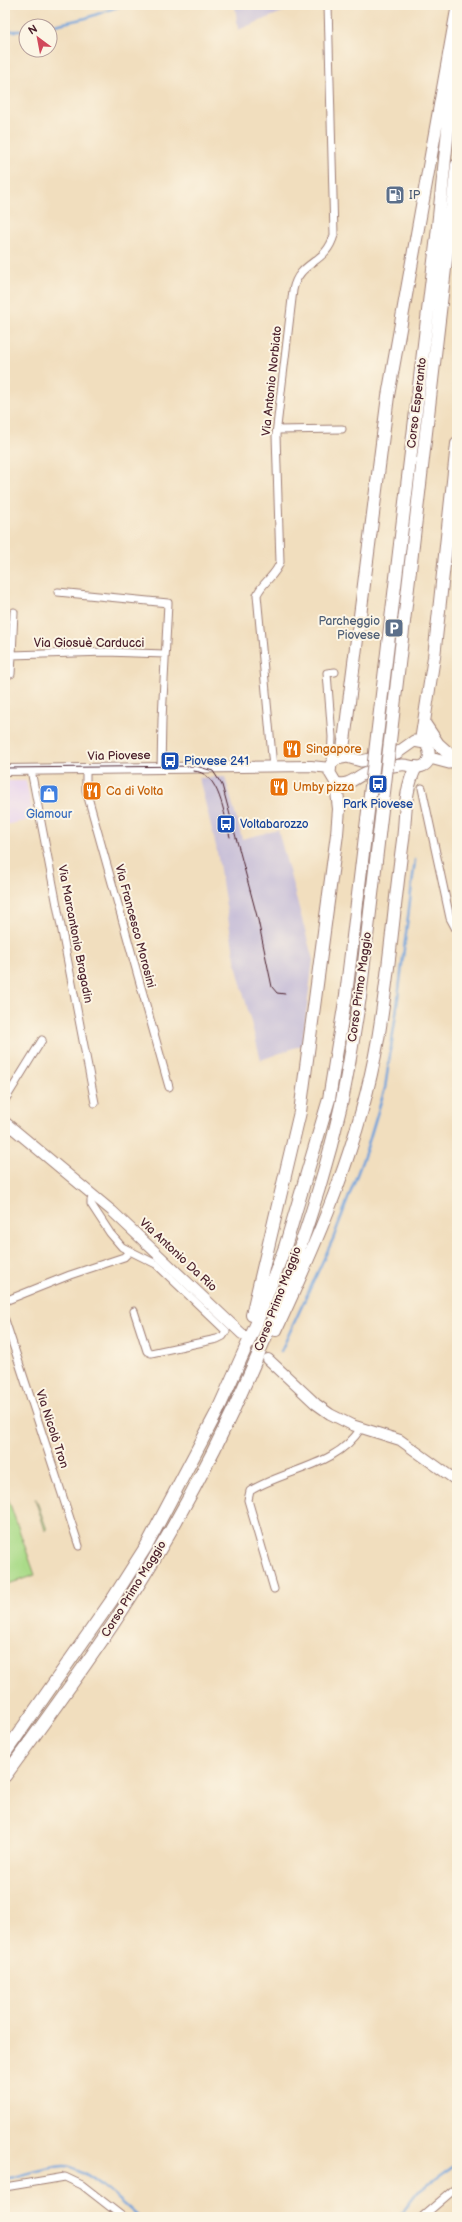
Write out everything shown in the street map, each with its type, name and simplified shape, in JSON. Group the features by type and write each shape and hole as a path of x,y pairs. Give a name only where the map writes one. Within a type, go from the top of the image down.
{"highway":[{"path":"342,757 388,396 457,10"},
{"name":"Corso Esperanto","path":"374,763 437,236 457,44"},
{"name":"Corso Esperanto","path":"387,761 457,165"},
{"path":"421,741 434,657 457,444"},
{"path":"424,723 438,744 457,761"},
{"name":"Corso Primo Maggio","path":"5,1776 123,1609 193,1489 230,1415 270,1324 285,1285 321,1178 341,1104 360,998 387,761"},
{"name":"Corso Primo Maggio","path":"5,1753 112,1600 147,1546 217,1412 256,1325 282,1254 329,1100 346,995 374,763"},
{"path":"230,1415 262,1361 310,1256 346,1167 359,1125 378,1037 404,833 407,787 416,767"},
{"path":"217,1412 252,1318 300,1112 336,834 339,804 336,783"}],"main road":[{"path":"421,741 425,743 430,750 430,758 424,765 416,767 400,765 370,771 344,784 336,783 330,773 330,766 336,759 342,757 366,760 397,753 410,743 421,741"},
{"path":"430,758 449,763 457,761"}],"street":[{"name":"Via Antonio Norbiato","path":"273,767 257,595 260,589 278,569 280,562 277,430 295,279 308,266 324,255 331,247 334,235 328,5"},
{"path":"277,430 342,429"},
{"path":"58,592 168,603 161,768"},
{"path":"11,674 14,612"},
{"name":"Via Giosuè Carducci","path":"12,655 106,652 165,654"},
{"path":"330,766 332,737 327,672 335,672"},
{"name":"Via Piovese","path":"5,770 330,766"},
{"name":"Via Francesco Morosini","path":"86,769 86,790 168,1087"},
{"name":"Via Marcantonio Bragadin","path":"31,770 95,1103"},
{"path":"422,788 450,918 457,931"},
{"path":"5,1100 42,1040"},
{"name":"Via Antonio Da Rio","path":"5,1123 94,1196 149,1245 242,1334"},
{"name":"Via Antonio Da Rio","path":"94,1196 91,1200 91,1204 110,1233 122,1247 156,1264 226,1331 223,1336 217,1339 151,1353 147,1351 134,1311"},
{"path":"5,1301 70,1275 124,1258 130,1252"},
{"name":"Via Nicolò Tron","path":"5,1320 79,1546"},
{"path":"268,1359 316,1404 330,1414 361,1428 400,1440 457,1481"},
{"path":"274,1589 248,1500 250,1491 312,1466 331,1455 349,1441 361,1428"},
{"path":"5,2187 65,2177 82,2185 123,2217"},
{"path":"422,2217 457,2187"}],"shaded area":[{"path":"235,5 299,5 238,30"},
{"path":"225,777 242,839 278,830 313,960 302,1045 261,1060 236,965 216,846 199,778"},
{"path":"5,781 26,781 34,819 5,825"}],"green space":[{"path":"5,1490 35,1575 5,1585"},
{"path":"36,1499 47,1530 45,1530"}],"waterway":[{"path":"58,24 86,18 123,5"},
{"path":"5,31 18,31"},
{"path":"281,1351 333,1239 367,1148 385,1088 396,1014 415,860"},
{"path":"398,2217 418,2191 457,2163"},
{"path":"5,2179 60,2166 74,2168 94,2179 139,2217"}],"tram line":[{"path":"5,768 196,766 213,771 222,785 258,920 272,987 277,993 285,994"},
{"path":"193,771 202,773 209,778 215,786 223,807 230,837"}],"place":[{"name":"IP","path":"395,195"},
{"name":"Parcheggio Piovese","path":"394,628"},
{"name":"Singapore","path":"292,749"},
{"name":"Piovese 241","path":"170,761"},
{"name":"Park Piovese","path":"378,784"},
{"name":"Umby pizza","path":"279,787"},
{"name":"Ca di Volta","path":"92,791"},
{"name":"Glamour","path":"49,794"},
{"name":"Voltabarozzo","path":"226,824"}]}
